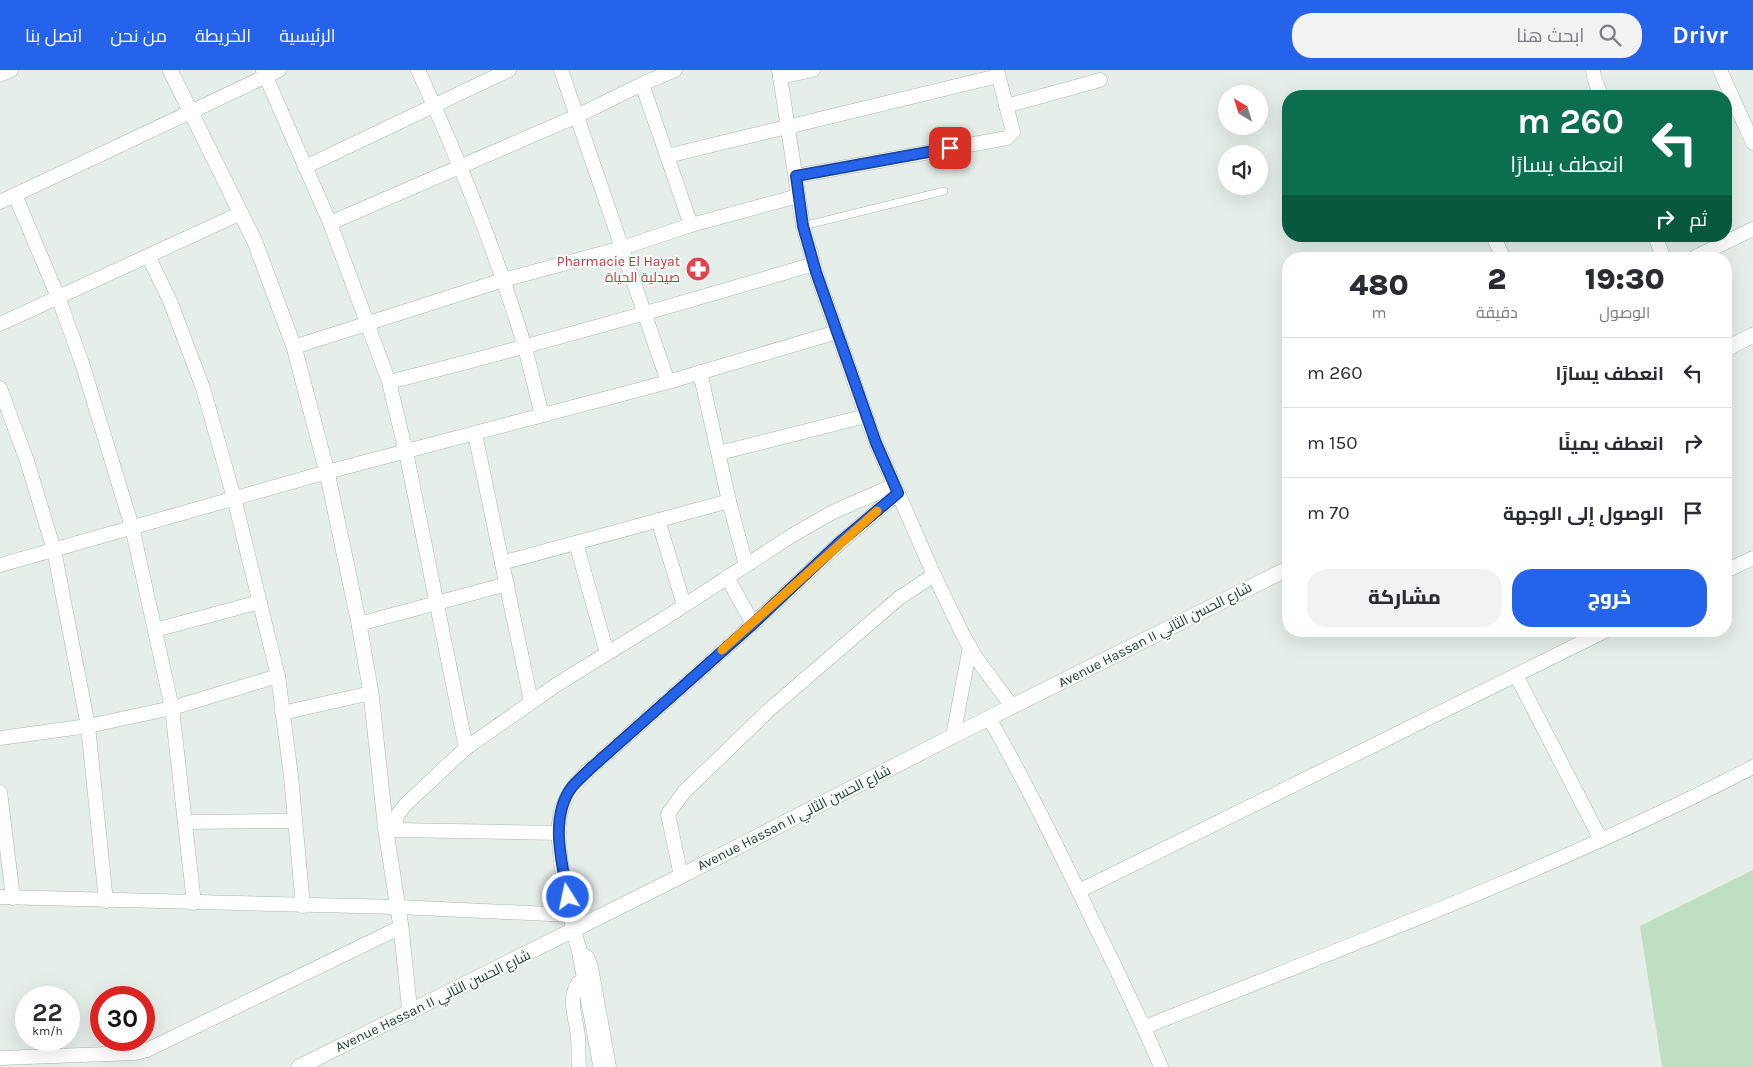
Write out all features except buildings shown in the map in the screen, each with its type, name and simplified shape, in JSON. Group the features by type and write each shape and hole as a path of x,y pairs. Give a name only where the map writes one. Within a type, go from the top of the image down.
{"street":[{"path":"0,75 11,70"},
{"path":"170,70 255,242 294,348 327,472 359,624 370,693 390,831 410,1012"},
{"path":"418,70 461,168 503,280 525,348 542,415"},
{"path":"305,167 508,70"},
{"path":"561,70 668,382"},
{"path":"330,223 461,168 674,70"},
{"path":"813,70 779,74 803,226 814,264 866,416 934,575 970,647 1012,706"},
{"path":"1593,70 1599,90"},
{"path":"1720,70 1729,90"},
{"path":"0,202 269,72 305,167 330,223 389,382 406,452 466,748"},
{"path":"667,156 997,73 1013,132 1007,138 796,176"},
{"path":"1006,106 1100,80"},
{"path":"642,84 691,225"},
{"path":"1732,97 1753,143"},
{"path":"16,195 82,363 132,528 172,708 194,904"},
{"path":"294,348 368,322 503,280 622,248 691,225 798,196"},
{"path":"0,324 241,213"},
{"path":"1732,239 1753,229"},
{"path":"1705,252 1726,242"},
{"path":"148,256 170,302 203,388 234,498 278,676 303,906"},
{"path":"389,382 525,348 645,315 814,264"},
{"path":"0,565 327,472 668,382 837,332"},
{"path":"1732,346 1753,335"},
{"path":"700,372 729,501 746,565"},
{"path":"0,388 27,461 54,550 88,726 106,901"},
{"path":"719,453 866,416"},
{"path":"475,434 532,701"},
{"path":"390,831 405,805 466,748 532,701 827,515 860,499 897,489"},
{"path":"601,1067 580,953 570,914 559,833 562,809 572,788 591,768 753,624 897,489"},
{"path":"502,563 729,501"},
{"path":"658,520 684,605"},
{"path":"576,543 607,653"},
{"path":"1732,568 1753,558"},
{"name":"Avenue Hassan II شارع الحسن الثاني","path":"299,1067 1282,571"},
{"path":"681,876 668,814 684,792 770,710 869,624 899,598 934,575"},
{"path":"726,577 753,624"},
{"path":"359,624 507,584"},
{"path":"155,630 260,602"},
{"path":"1078,891 1593,637"},
{"path":"953,736 970,647"},
{"path":"0,738 88,726 172,708 278,676"},
{"path":"1516,676 1601,840"},
{"path":"282,713 370,693"},
{"path":"989,718 1018,768 1145,1027 1161,1067"},
{"path":"1145,1027 1546,865 1696,796 1753,767"},
{"path":"0,792 6,898 194,904 398,907 570,914"},
{"path":"185,822 295,821"},
{"path":"390,831 559,833"},
{"path":"3,1067 0,1060 135,1053 147,1050 401,927"},
{"path":"573,930 571,952 594,1067"},
{"path":"580,953 588,958 591,967 609,1067"},
{"path":"578,983 574,989 572,1002 578,1038 579,1067"}],"lane":[{"path":"803,226 944,191"}],"green space":[{"path":"1753,870 1753,1067 1662,1067 1640,926"}],"slow traffic":[{"path":"722,650 753,624 840,542 877,511"}],"place":[{"name":"Pharmacie El Hayat صيدلية الحياة","path":"698,269"}],"route":[{"path":"568,897 559,833 562,809 572,788 591,768 753,624 840,542 898,493 876,443 816,272 803,226 796,176 950,148"}]}
